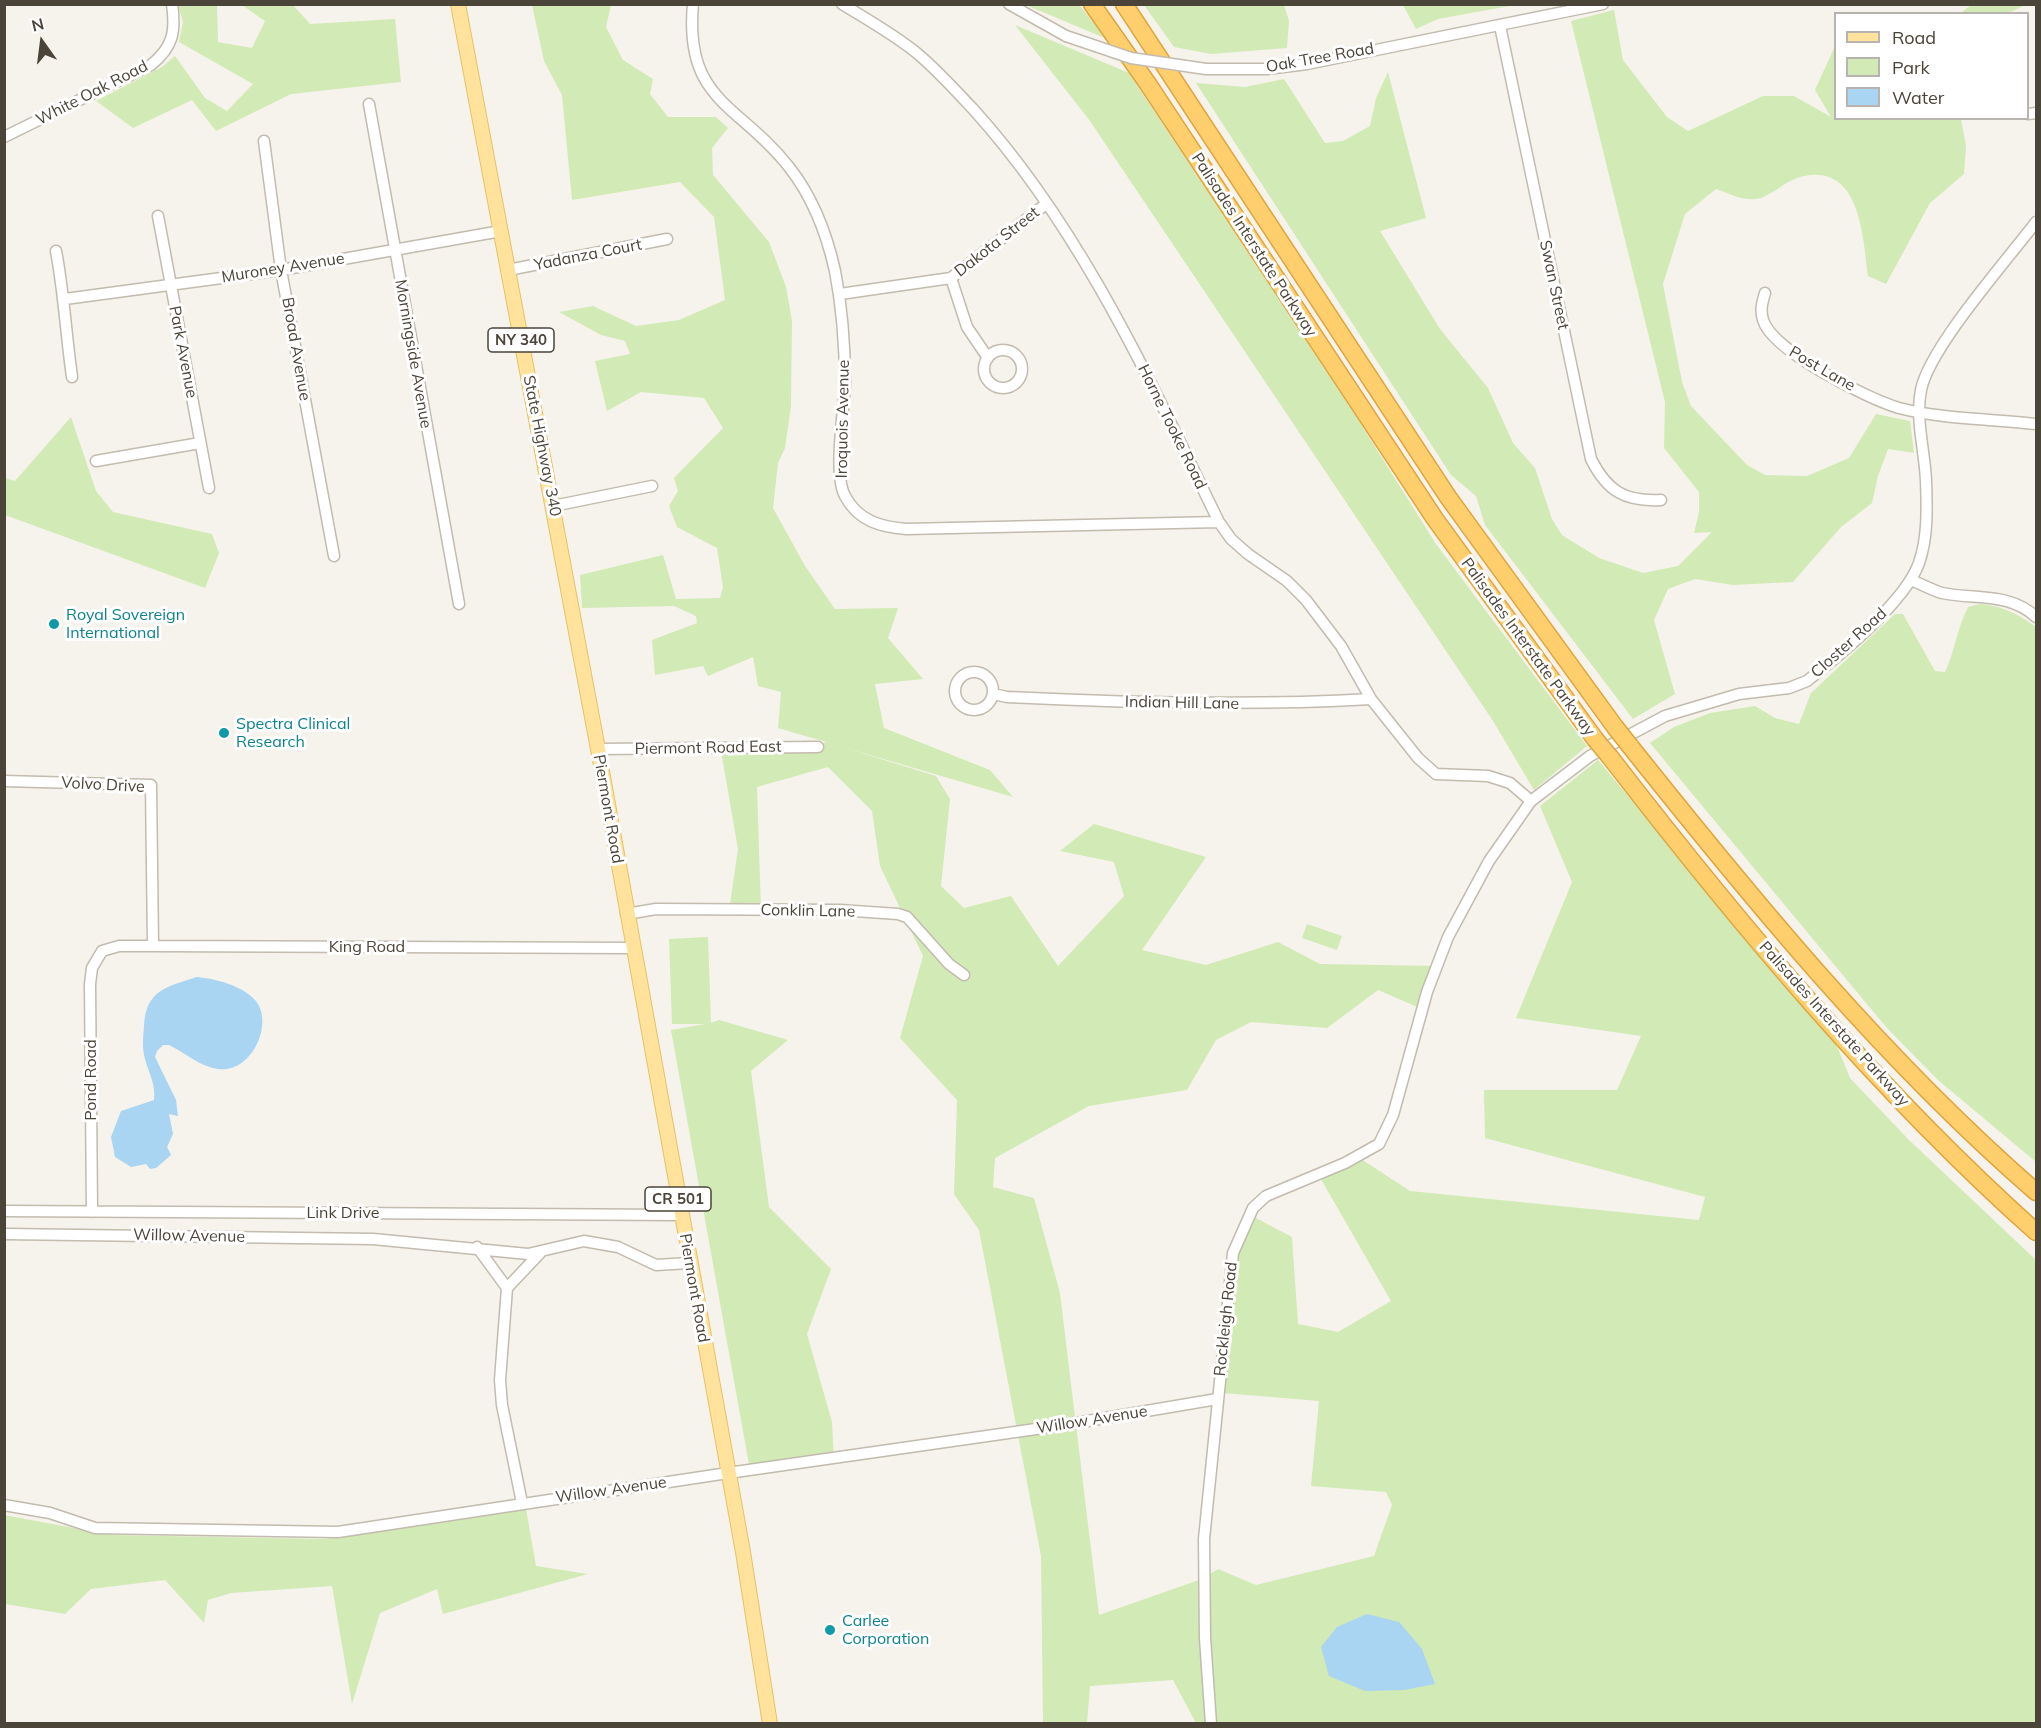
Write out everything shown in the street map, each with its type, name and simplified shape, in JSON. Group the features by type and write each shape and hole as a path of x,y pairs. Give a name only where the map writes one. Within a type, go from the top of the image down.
{"highway":[{"name":"Palisades Interstate Parkway","path":"1092,4 1148,84 1435,519 1595,739 1752,932 1870,1066 1939,1139 2037,1232"},
{"name":"Palisades Interstate Parkway","path":"1124,4 1448,497 1615,727 1754,898 1873,1033 1937,1100 2037,1192"}],"main road":[{"name":"State Highway 340","path":"458,4 584,675"},
{"name":"Piermont Road","path":"584,675 728,1473 770,1724"}],"street":[{"name":"White Oak Road","path":"4,137 165,54 174,37 172,4"},
{"name":"Iroquois Avenue","path":"693,4 691,31 695,58 704,81 719,102 789,167 822,226 840,294 845,381 839,477 845,496 869,521 884,527 906,529 1219,522"},
{"name":"Horne Tooke Road","path":"842,4 895,37 942,76 995,134 1046,204 1100,290 1142,365 1219,522 1231,539 1248,554 1287,581 1306,600 1341,646 1371,699 1418,758 1436,774 1488,776 1510,783 1531,801"},
{"name":"Oak Tree Road","path":"1009,4 1066,36 1137,59 1206,69 1289,67 1604,4"},
{"name":"Swan Street","path":"1500,26 1591,459 1600,477 1612,489 1628,498 1642,501 1661,500"},
{"name":"Morningside Avenue","path":"369,104 459,604"},
{"name":"Broad Avenue","path":"264,141 281,270 334,556"},
{"name":"Dakota Street","path":"840,294 951,278 1046,204"},
{"name":"Park Avenue","path":"158,216 209,488"},
{"name":"Closter Road","path":"1448,937 1489,861 1531,801 1590,756 1665,716 1739,694 1789,688 1807,681 1895,602 1911,580 1920,562 1927,508 1920,411 1921,390 1928,370 1940,350 2037,222"},
{"name":"Muroney Avenue","path":"65,299 281,270 501,231"},
{"name":"Yadanza Court","path":"508,270 667,239"},
{"path":"56,251 65,299 64,320 72,377"},
{"path":"951,278 967,327 988,358"},
{"name":"Post Lane","path":"1765,293 1761,307 1763,322 1775,341 1788,351 1882,403 1920,411 2037,424"},
{"path":"96,461 200,443"},
{"path":"553,506 652,486"},
{"path":"1911,580 1940,592 2002,598 2026,608 2037,617"},
{"name":"Indian Hill Lane","path":"993,694 1007,698 1151,704 1287,704 1371,699"},
{"name":"Piermont Road East","path":"598,749 818,747"},
{"name":"Volvo Drive","path":"4,781 151,785 153,946"},
{"name":"Conklin Lane","path":"626,914 656,909 840,910 898,914 907,917 949,964 964,975"},
{"name":"Rockleigh Road","path":"1211,1724 1205,1638 1204,1539 1233,1253 1253,1208 1266,1196 1345,1163 1379,1144 1393,1115 1427,992 1448,937"},
{"name":"King Road","path":"102,951 119,946 632,948"},
{"name":"Pond Road","path":"92,1212 90,984 92,968 102,951"},
{"name":"Link Drive","path":"4,1211 681,1215"},
{"name":"Willow Avenue","path":"4,1234 374,1239 477,1247 518,1254 541,1252 584,1241 618,1247 656,1264 689,1263"},
{"path":"477,1247 507,1288"},
{"path":"522,1503 500,1380 507,1288 541,1252"},
{"name":"Willow Avenue","path":"4,1505 50,1513 95,1528 338,1533 522,1503 1064,1425 1217,1399"}],"green space":[{"path":"1971,4 2025,5 2011,12 1962,12"},
{"path":"178,5 217,5 218,42 252,48 265,21 242,5 293,5 310,24 395,19 401,82 291,94 216,131 192,100 133,128 96,101 162,67 175,56 205,98 227,111 253,84 179,42 183,22"},
{"path":"532,5 611,5 606,27 623,60 653,79 650,94 668,117 716,117 728,128 712,148 713,175 769,242 786,287 792,321 791,406 785,448 778,463 773,508 805,566 835,609 898,608 888,638 923,679 875,684 884,728 990,770 1013,797 839,746 936,776 950,799 941,886 964,908 1011,896 1058,966 1124,896 1114,862 1060,851 1094,824 1206,857 1142,950 1206,965 1278,942 1320,964 1436,966 1422,1009 1378,990 1327,1028 1251,1022 1216,1040 1187,1090 1089,1106 995,1158 993,1187 1034,1198 1060,1293 1099,1615 1202,1579 1218,1569 1256,1585 1374,1556 1392,1505 1386,1492 1311,1486 1319,1401 1223,1393 1234,1254 1252,1216 1292,1237 1298,1324 1338,1332 1391,1301 1318,1174 1361,1159 1410,1191 1699,1220 1705,1197 1485,1138 1484,1090 1617,1090 1641,1036 1516,1018 1572,882 1540,806 1598,760 1837,1046 1850,1078 1908,1139 2036,1260 2036,1723 1196,1723 1173,1680 1090,1686 1087,1723 1043,1723 1041,1556 979,1230 954,1194 957,1100 900,1038 923,956 880,866 872,811 828,767 757,787 761,911 729,911 738,849 721,751 803,752 826,742 778,728 781,692 758,686 753,657 708,676 703,666 655,675 652,640 697,623 696,616 674,606 582,608 580,575 663,555 676,599 720,598 723,587 717,548 677,527 669,506 678,491 674,478 723,428 704,398 641,392 607,411 595,361 630,354 625,341 601,335 559,312 593,306 636,326 679,320 725,300 714,217 680,182 572,200 562,95 544,61"},
{"path":"1026,5 1079,5 1107,39"},
{"path":"1144,5 1284,5 1289,21 1287,48 1211,54 1174,47"},
{"path":"1403,5 1515,5 1438,19 1416,29"},
{"path":"1614,10 1623,60 1667,117 1688,131 1763,96 1794,96 1831,117 1815,90 1834,48 1834,120 1961,120 1966,146 1964,174 1930,203 1886,284 1868,276 1864,241 1854,204 1846,190 1834,179 1818,175 1797,178 1766,196 1756,199 1740,198 1716,189 1685,214 1663,284 1682,382 1691,406 1747,465 1765,475 1807,476 1849,458 1876,414 1910,421 1914,453 1888,449 1878,476 1872,503 1841,527 1793,582 1733,585 1695,579 1668,589 1654,620 1675,694 1633,719 1485,525 1476,496 1451,475 1196,83 1245,87 1284,79 1325,143 1343,141 1370,126 1376,98 1388,72 1426,218 1380,231 1440,329 1488,388 1513,443 1535,468 1552,519 1562,535 1599,558 1643,573 1678,566 1712,532 1694,533 1699,512 1699,492 1664,448 1665,402 1571,21"},
{"path":"1015,25 1129,73 1357,418 1436,544 1587,746 1534,790 1493,721 1090,121"},
{"path":"71,417 96,491 113,512 212,534 219,553 205,588 5,515 5,478 15,481"},
{"path":"1980,604 2010,611 2036,627 2036,1162 1938,1080 1886,1027 1650,743 1674,727 1710,713 1755,706 1775,718 1799,724 1811,693 1895,614 1903,614 1935,671 1945,672 1968,607"},
{"path":"1307,924 1342,936 1337,950 1302,938"},
{"path":"708,937 711,1023 719,1020 788,1040 751,1071 769,1207 831,1269 807,1334 832,1422 834,1461 750,1470 671,1030 705,1024 672,1024 669,939"},
{"path":"525,1503 536,1566 588,1574 443,1614 437,1589 380,1613 352,1704 332,1586 231,1593 208,1600 204,1623 165,1580 91,1589 65,1614 5,1604 4,1515 112,1535 324,1539"}],"water":[{"path":"197,977 228,984 243,990 255,1000 261,1009 262,1021 257,1045 241,1063 230,1068 218,1069 205,1066 169,1045 163,1045 155,1057 176,1100 178,1116 169,1114 173,1134 167,1147 171,1155 156,1168 150,1169 146,1164 131,1167 115,1157 111,1137 121,1111 154,1100 153,1084 143,1047 149,1005 153,997 167,987"},
{"path":"1367,1614 1399,1622 1422,1649 1435,1684 1404,1690 1365,1691 1329,1676 1321,1647 1337,1627"}],"place":[{"name":"Royal Sovereign International","path":"54,624"},
{"name":"Spectra Clinical Research","path":"224,733"},
{"name":"Carlee Corporation","path":"830,1630"}]}
